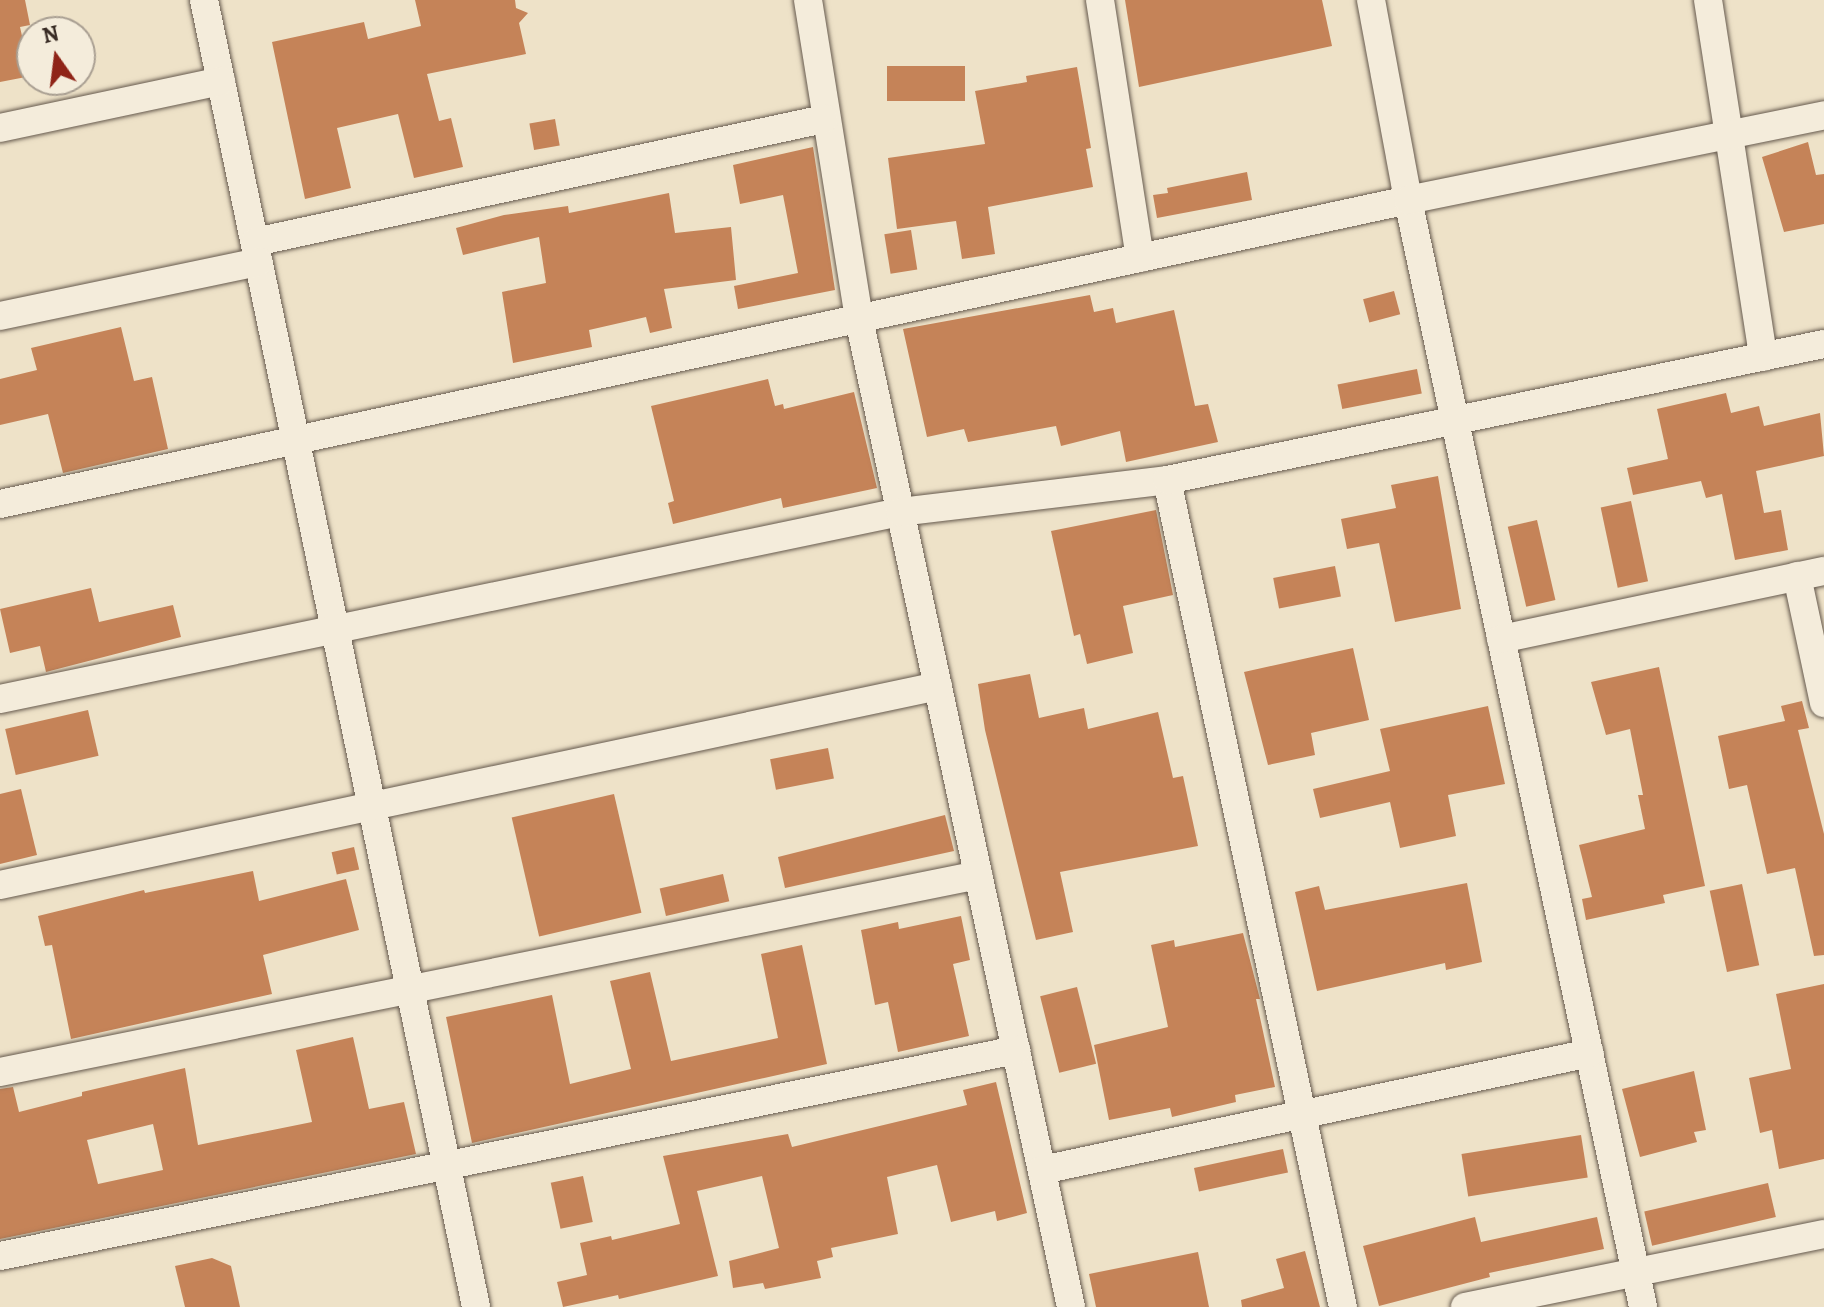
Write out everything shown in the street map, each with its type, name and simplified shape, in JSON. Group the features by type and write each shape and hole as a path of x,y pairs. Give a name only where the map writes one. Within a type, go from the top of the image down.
{"street":[{"path":"204,0 476,1307"},
{"path":"808,0 824,119 859,319 1071,1307"},
{"path":"1100,0 1140,258"},
{"path":"1371,0 1408,200 1643,1307"},
{"path":"1708,0 1763,357"},
{"path":"0,128 221,81"},
{"path":"0,504 1408,200 1824,115"},
{"path":"0,316 256,252 824,119"},
{"path":"0,699 900,512 1167,480 1824,344"},
{"path":"1167,480 1343,1307"},
{"path":"1501,639 1811,574 1824,703"},
{"path":"0,885 938,686"},
{"path":"0,1072 978,875"},
{"path":"0,1256 1016,1050"},
{"path":"1042,1170 1590,1053"},
{"path":"1465,1307 1824,1234"}],"building":[{"path":"0,0 25,0 28,16 16,16 16,79 0,82"},
{"path":"415,0 515,0 516,8 528,13 519,23 526,54 427,74 439,121 451,118 463,167 414,178 398,114 337,128 351,188 305,199 272,42 364,22 368,39 421,26"},
{"path":"1125,0 1322,0 1332,46 1139,87"},
{"path":"887,66 965,66 965,101 887,101"},
{"path":"1077,67 1091,148 1086,149 1093,187 988,207 995,254 962,259 956,221 897,229 888,158 985,144 975,91 1027,82 1026,76"},
{"path":"555,119 560,146 534,150 529,124"},
{"path":"1808,142 1816,175 1824,174 1824,224 1784,232 1762,157"},
{"path":"813,147 835,290 738,309 734,286 798,273 783,195 740,204 733,165"},
{"path":"1247,172 1252,200 1157,218 1153,195 1168,193 1167,188"},
{"path":"669,193 675,233 731,227 736,280 664,289 672,328 650,333 646,317 589,330 592,347 513,363 502,292 546,283 539,237 463,255 456,228 504,215 568,206 569,213"},
{"path":"911,230 917,270 891,274 884,234"},
{"path":"1394,291 1400,314 1369,322 1363,299"},
{"path":"1090,295 1094,312 1113,308 1116,323 1174,310 1195,406 1208,404 1218,442 1126,462 1120,431 1061,446 1056,426 968,442 964,429 927,437 903,329"},
{"path":"121,327 134,381 152,377 168,449 63,473 48,414 0,425 0,379 37,370 31,348"},
{"path":"1417,369 1422,394 1342,409 1337,384"},
{"path":"768,379 775,406 783,404 784,409 854,392 877,488 783,508 781,498 673,524 668,503 674,501 651,406"},
{"path":"1726,393 1731,413 1759,406 1764,426 1820,413 1824,456 1756,471 1764,513 1781,510 1788,550 1735,560 1722,494 1706,498 1701,481 1633,495 1627,468 1668,459 1657,409"},
{"path":"1438,476 1461,609 1395,622 1379,543 1347,549 1341,519 1396,508 1391,485"},
{"path":"1631,501 1648,581 1618,588 1601,507"},
{"path":"1156,510 1173,595 1123,606 1133,653 1087,664 1080,634 1074,636 1051,531"},
{"path":"1537,520 1555,600 1526,607 1508,527"},
{"path":"1335,566 1341,596 1279,608 1273,578"},
{"path":"91,588 99,622 173,605 181,637 46,672 40,646 10,653 0,609"},
{"path":"1353,648 1369,720 1311,733 1315,755 1268,765 1244,672"},
{"path":"1659,667 1705,886 1663,895 1665,903 1586,920 1582,899 1592,897 1579,845 1645,829 1638,795 1643,795 1630,729 1606,735 1591,682"},
{"path":"1030,674 1039,718 1084,708 1088,729 1158,712 1173,778 1183,776 1198,846 1060,872 1073,932 1036,940 985,730 978,684"},
{"path":"1802,701 1809,728 1798,730 1824,834 1824,955 1814,956 1795,868 1767,874 1747,785 1729,789 1718,736 1785,721 1781,706"},
{"path":"1488,706 1505,784 1448,795 1456,836 1400,848 1390,802 1320,818 1313,789 1390,771 1380,729"},
{"path":"88,710 99,756 16,775 5,729"},
{"path":"828,748 834,778 776,790 770,759"},
{"path":"21,789 37,855 0,864 0,794"},
{"path":"614,794 641,913 539,936 512,818"},
{"path":"945,815 954,851 785,888 778,857"},
{"path":"354,847 359,869 337,875 332,852"},
{"path":"253,871 259,901 346,879 359,930 263,955 272,994 71,1039 52,945 45,946 38,916 144,890 145,893"},
{"path":"723,874 729,901 666,916 660,889"},
{"path":"1467,883 1482,962 1446,970 1445,963 1317,991 1295,892 1319,886 1325,910"},
{"path":"1742,884 1759,965 1727,972 1710,891"},
{"path":"961,916 970,960 953,964 969,1036 898,1052 888,1002 875,1005 861,930 898,922 899,929"},
{"path":"1243,933 1260,999 1256,999 1275,1087 1235,1095 1236,1102 1172,1117 1170,1108 1109,1120 1094,1045 1168,1027 1151,945 1174,940 1175,947"},
{"path":"802,945 827,1064 472,1143 446,1017 552,995 570,1084 631,1069 610,981 650,972 671,1061 778,1038 761,954"},
{"path":"1824,984 1824,1159 1779,1169 1772,1130 1760,1133 1749,1078 1791,1069 1776,994"},
{"path":"1077,987 1096,1064 1059,1073 1040,996"},
{"path":"353,1037 369,1109 404,1102 416,1154 0,1239 0,1089 13,1087 19,1112 82,1096 82,1092 185,1068 198,1145 312,1122 296,1050","holes":["153,1124 163,1170 98,1184 87,1140"]},
{"path":"1694,1071 1706,1130 1694,1132 1697,1142 1640,1157 1622,1089"},
{"path":"996,1082 1027,1213 997,1221 995,1211 951,1222 937,1165 887,1177 898,1234 831,1248 833,1257 817,1261 821,1278 765,1289 763,1283 733,1288 729,1261 779,1248 762,1176 697,1191 718,1276 619,1299 618,1295 563,1307 557,1282 587,1275 580,1243 611,1236 612,1240 680,1224 663,1156 788,1134 792,1147 967,1105 963,1090"},
{"path":"1581,1135 1588,1177 1468,1196 1461,1154"},
{"path":"1283,1149 1288,1172 1199,1191 1194,1168"},
{"path":"583,1176 593,1222 560,1229 551,1183"},
{"path":"1768,1183 1776,1217 1652,1246 1644,1212"},
{"path":"1475,1217 1481,1242 1597,1217 1604,1249 1489,1273 1490,1277 1379,1306 1363,1246"},
{"path":"1305,1251 1320,1307 1242,1307 1241,1300 1284,1288 1276,1259"},
{"path":"1198,1252 1209,1307 1096,1307 1089,1274"},
{"path":"212,1258 231,1266 240,1307 185,1307 175,1266"}]}
